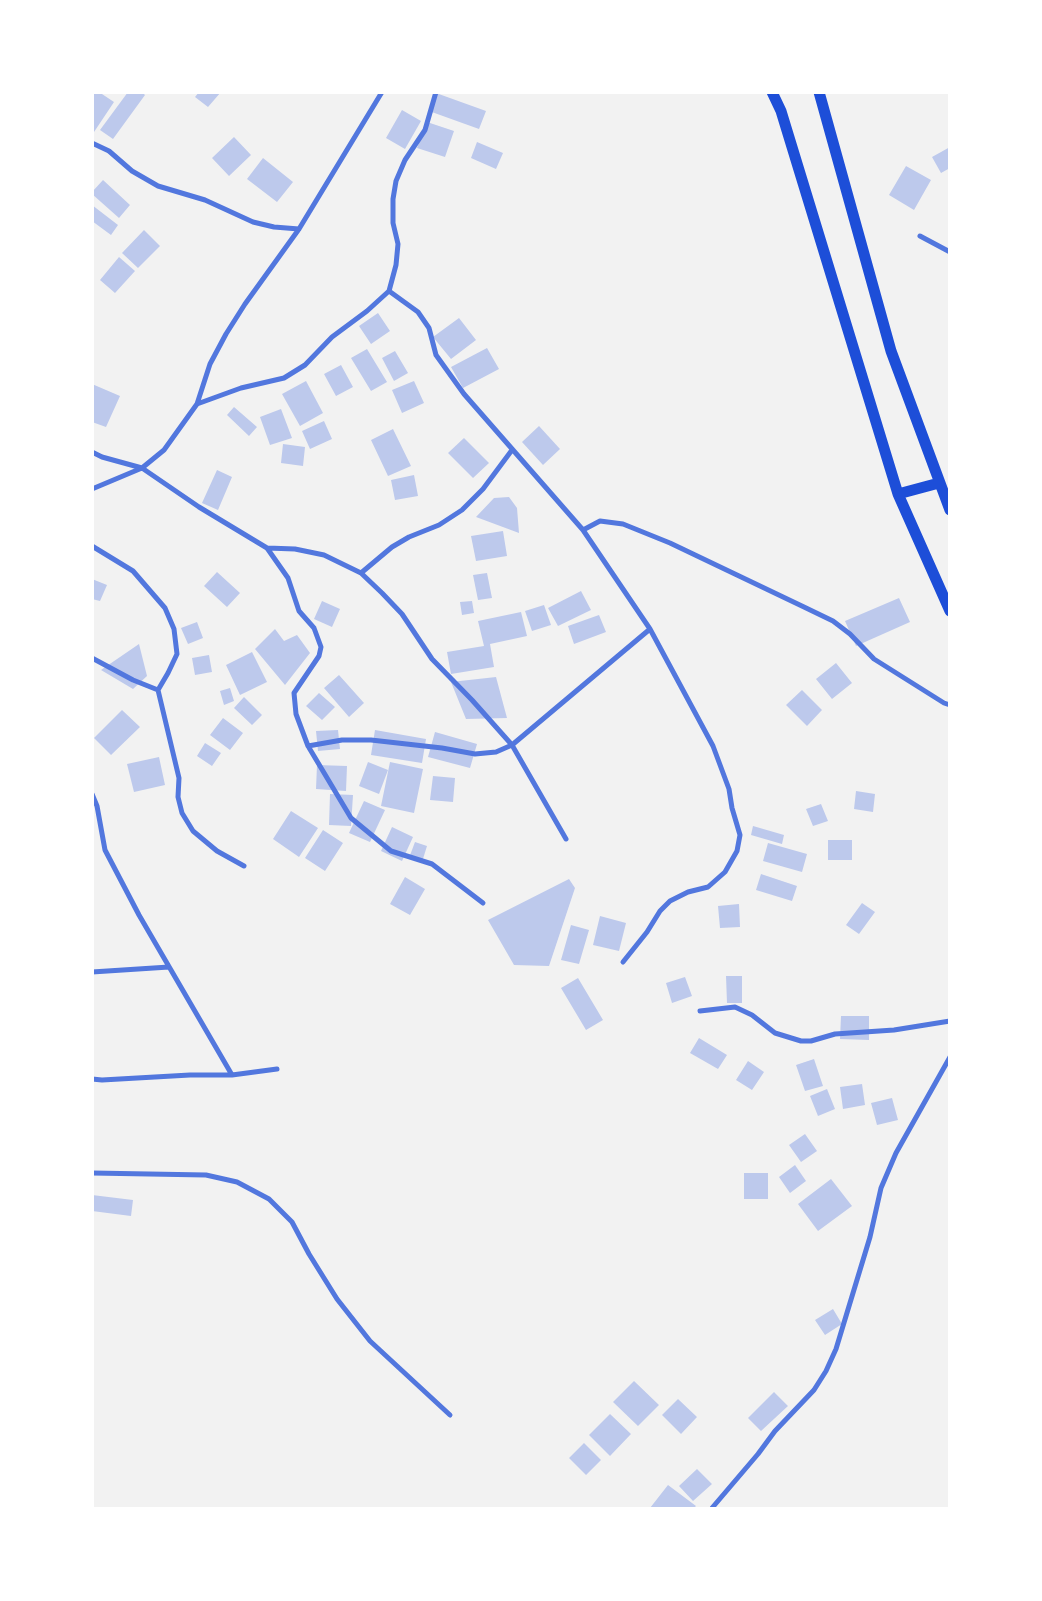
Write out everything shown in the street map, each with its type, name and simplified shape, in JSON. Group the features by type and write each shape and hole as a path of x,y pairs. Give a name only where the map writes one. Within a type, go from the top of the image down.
{"main road":[{"path":"772,92 782,110 898,494 950,611"},
{"path":"819,92 891,351 950,510"},
{"path":"898,494 939,483"}],"street":[{"path":"92,489 142,468 164,450 197,404 210,364 226,334 245,304 299,229 382,92"},
{"path":"197,404 241,388 284,378 305,365 332,337 367,311 389,291 396,265 398,244 393,223 393,199 396,180 405,160 425,130 436,92"},
{"path":"92,143 109,151 132,171 158,186 205,200 253,222 274,227 299,229"},
{"path":"920,236 950,252"},
{"path":"389,291 418,312 429,328 436,355 464,394 583,530 650,629 713,746 729,789 732,808 740,835 737,851 725,872 708,887 688,892 670,901 660,911 647,932 623,962"},
{"path":"361,573 392,547 409,537 439,525 462,510 483,488 512,450"},
{"path":"92,452 102,457 142,468 200,507 267,548 288,578 299,611 314,628 321,647 319,656 294,693 296,714 308,746 351,818 391,851 432,864 482,903"},
{"path":"583,530 600,521 623,524 670,543 833,621 850,634 874,659 950,705"},
{"path":"92,546 133,571 165,608 174,629 177,654 158,690 179,778 178,797 182,813 193,831 217,851 244,866"},
{"path":"267,548 295,549 324,555 361,573 402,614 432,659 472,700 512,746 566,839"},
{"path":"308,746 342,740 371,740 442,748 475,754 496,752 512,746 650,629"},
{"path":"92,658 133,680 158,690"},
{"path":"92,794 97,806 105,850 169,967 232,1075"},
{"path":"92,972 169,967"},
{"path":"700,1010 735,1007 775,1032 801,1041 811,1041 835,1034 894,1030 950,1021"},
{"path":"712,1508 775,1431 814,1390 826,1372 836,1349 867,1246 880,1188 896,1153 950,1057"},
{"path":"92,1079 102,1080 190,1074 232,1075 277,1069"},
{"path":"92,1173 206,1175 237,1182 269,1199 292,1222 309,1254 338,1299 370,1341 450,1415"}],"building":[{"path":"94,92 99,92 114,102 94,132 92,131 92,95"},
{"path":"128,92 142,92 145,95 113,139 100,130"},
{"path":"199,92 221,92 208,107 195,97"},
{"path":"436,93 486,111 479,129 429,111"},
{"path":"402,110 421,121 405,149 386,138"},
{"path":"427,122 454,131 445,157 417,148"},
{"path":"234,137 251,155 229,176 212,158"},
{"path":"477,142 503,153 496,169 471,158"},
{"path":"950,147 950,168 941,173 932,157"},
{"path":"263,158 293,182 277,202 247,179"},
{"path":"906,166 931,180 914,210 889,195"},
{"path":"103,180 130,205 119,218 92,194"},
{"path":"92,205 118,225 111,235 92,221"},
{"path":"144,230 160,246 138,268 122,253"},
{"path":"119,257 135,271 115,293 100,280"},
{"path":"378,313 390,331 371,344 359,326"},
{"path":"459,318 476,340 451,359 433,337"},
{"path":"487,348 499,369 463,388 451,367"},
{"path":"367,349 387,382 371,391 351,358"},
{"path":"395,351 408,373 394,381 382,358"},
{"path":"341,365 353,387 336,396 324,374"},
{"path":"306,381 323,413 300,426 282,394"},
{"path":"414,381 424,403 402,413 392,390"},
{"path":"92,384 120,396 106,427 92,422"},
{"path":"234,407 257,427 249,436 227,415"},
{"path":"281,409 292,438 270,445 260,417"},
{"path":"324,421 332,439 310,449 302,431"},
{"path":"539,426 560,449 543,465 522,442"},
{"path":"393,429 411,466 388,476 371,440"},
{"path":"464,438 489,463 473,478 448,453"},
{"path":"283,444 305,447 303,466 281,463"},
{"path":"217,470 232,477 218,510 202,503"},
{"path":"414,475 418,496 395,500 391,480"},
{"path":"509,497 517,508 519,533 476,517 494,498"},
{"path":"503,531 507,556 476,561 471,536"},
{"path":"217,572 240,593 227,607 204,586"},
{"path":"487,573 492,598 478,600 473,575"},
{"path":"92,579 107,585 100,601 92,599"},
{"path":"581,591 591,610 558,626 548,608"},
{"path":"899,598 910,622 856,646 845,621"},
{"path":"322,601 340,609 332,627 314,619"},
{"path":"472,601 474,613 462,615 460,602"},
{"path":"544,605 551,625 532,631 525,611"},
{"path":"521,612 527,636 490,644 494,667 451,674 447,652 484,646 478,621"},
{"path":"599,615 606,632 574,644 568,626"},
{"path":"197,622 203,638 188,644 181,628"},
{"path":"275,629 284,641 297,635 310,653 285,685 255,649"},
{"path":"139,644 147,676 133,689 101,670"},
{"path":"252,652 267,682 240,695 226,665"},
{"path":"209,655 212,672 195,675 192,658"},
{"path":"836,663 852,683 832,699 816,679"},
{"path":"339,675 364,703 349,717 324,688"},
{"path":"496,677 507,718 466,719 451,682"},
{"path":"230,688 234,701 224,705 220,691"},
{"path":"802,690 822,710 807,726 786,705"},
{"path":"319,693 335,707 322,720 306,706"},
{"path":"244,697 262,715 252,725 234,708"},
{"path":"122,710 140,727 111,755 94,738"},
{"path":"223,718 243,733 230,750 210,735"},
{"path":"338,730 340,749 318,751 316,731"},
{"path":"375,730 426,739 422,763 371,755"},
{"path":"435,732 477,744 470,768 428,757"},
{"path":"205,743 221,753 212,766 197,756"},
{"path":"159,757 165,785 134,792 127,764"},
{"path":"368,762 388,770 379,794 359,786"},
{"path":"390,762 423,769 414,813 381,806"},
{"path":"317,765 347,766 346,791 316,789"},
{"path":"433,776 455,778 453,802 430,800"},
{"path":"856,791 875,794 873,812 854,809"},
{"path":"330,794 353,795 351,826 329,825"},
{"path":"364,801 385,810 370,842 349,833"},
{"path":"821,804 828,821 813,826 806,809"},
{"path":"291,811 318,828 299,857 273,839"},
{"path":"753,826 784,835 782,844 751,835"},
{"path":"392,827 413,837 402,861 381,851"},
{"path":"323,830 343,843 325,871 305,858"},
{"path":"828,840 852,840 852,860 828,860"},
{"path":"415,842 427,846 422,862 409,858"},
{"path":"768,843 807,854 802,872 763,861"},
{"path":"761,874 797,886 792,901 756,890"},
{"path":"405,877 425,889 410,915 390,904"},
{"path":"569,879 575,888 549,966 514,965 488,920"},
{"path":"862,903 875,912 859,934 846,925"},
{"path":"739,904 740,927 720,928 718,906"},
{"path":"600,916 626,923 619,951 593,945"},
{"path":"571,925 589,930 579,964 561,960"},
{"path":"726,976 742,976 742,1003 727,1003"},
{"path":"685,977 692,996 672,1003 666,983"},
{"path":"578,978 603,1020 586,1030 561,988"},
{"path":"841,1016 869,1016 869,1040 840,1039"},
{"path":"699,1038 727,1055 718,1069 690,1053"},
{"path":"814,1059 823,1086 805,1091 796,1065"},
{"path":"748,1061 764,1072 752,1090 736,1080"},
{"path":"862,1084 865,1105 843,1109 840,1087"},
{"path":"827,1089 835,1109 818,1116 810,1096"},
{"path":"892,1098 898,1120 877,1125 871,1103"},
{"path":"805,1134 817,1151 801,1162 789,1145"},
{"path":"795,1165 806,1181 790,1193 779,1177"},
{"path":"744,1173 768,1173 768,1199 744,1199"},
{"path":"831,1179 852,1206 818,1231 798,1204"},
{"path":"92,1195 133,1200 131,1216 92,1211"},
{"path":"833,1309 842,1324 825,1335 815,1320"},
{"path":"634,1381 659,1405 638,1426 613,1402"},
{"path":"774,1392 788,1406 761,1431 748,1418"},
{"path":"678,1399 697,1417 681,1434 662,1415"},
{"path":"610,1414 631,1434 610,1456 589,1435"},
{"path":"584,1443 601,1460 586,1475 569,1458"},
{"path":"697,1469 712,1484 693,1501 679,1486"},
{"path":"668,1485 696,1506 694,1508 650,1508"}]}
